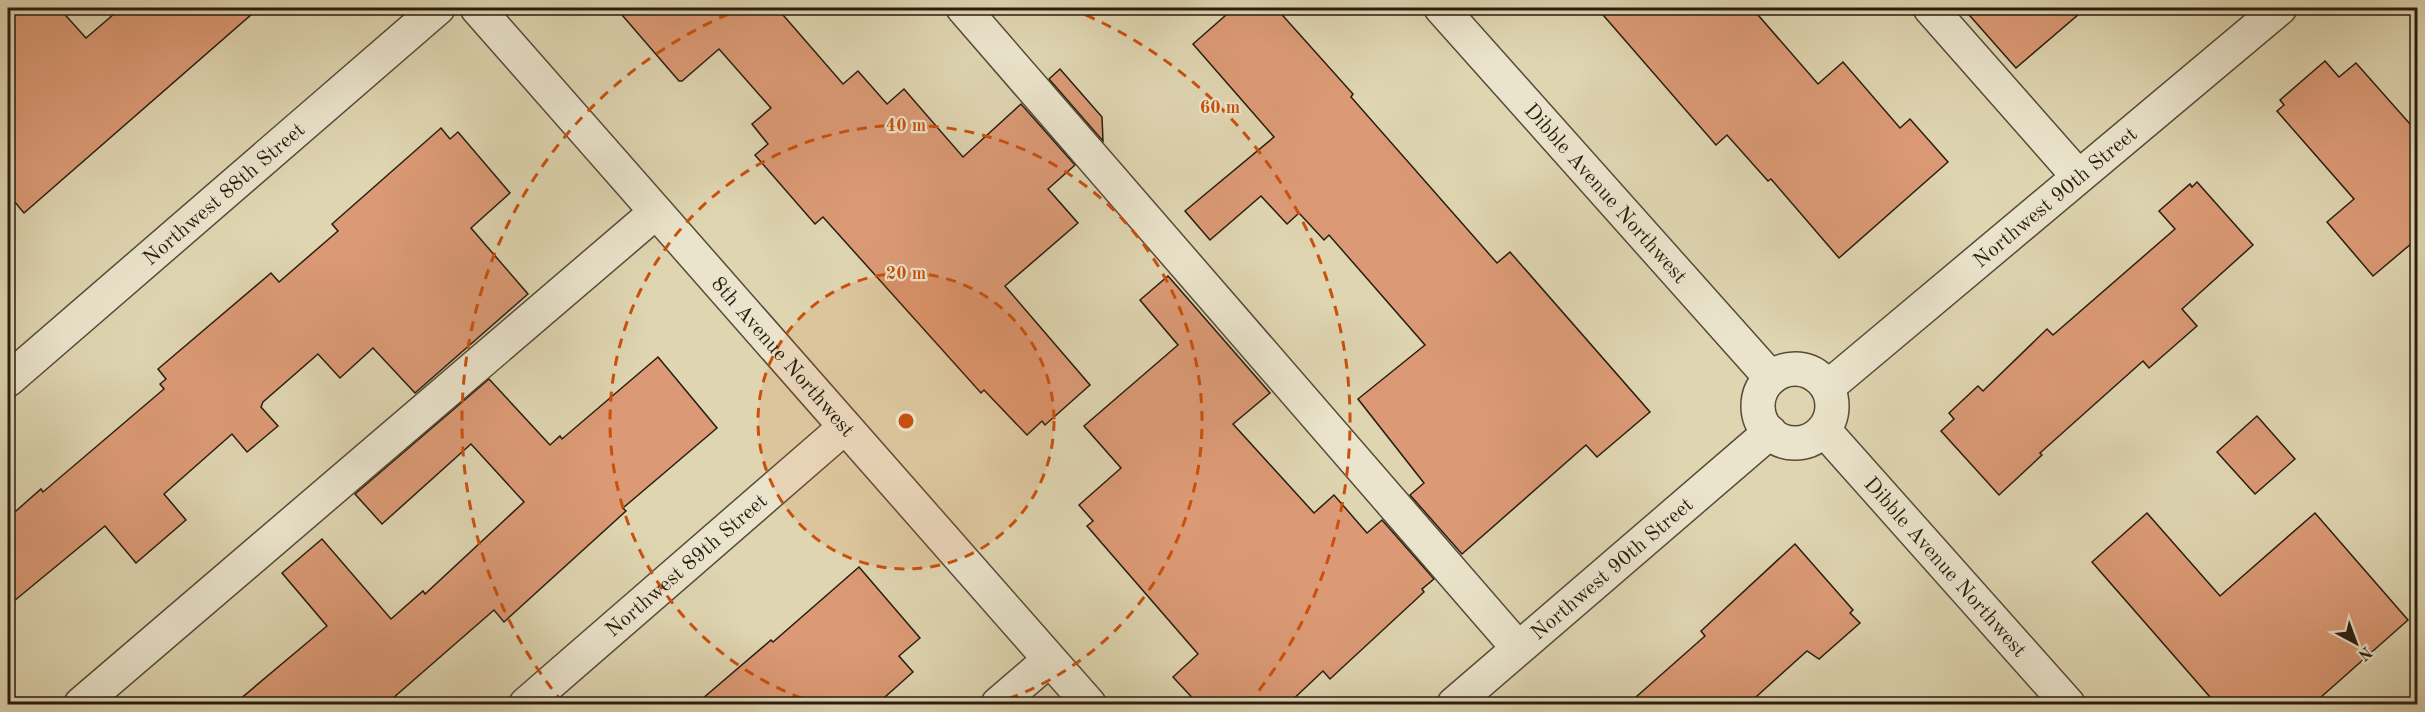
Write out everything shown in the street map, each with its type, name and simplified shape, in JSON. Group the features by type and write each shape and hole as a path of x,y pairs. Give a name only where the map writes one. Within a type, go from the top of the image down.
{"street":[{"name":"Northwest 88th Street","path":"8,380 438,8"},
{"name":"8th Avenue Northwest","path":"477,8 1089,705"},
{"path":"963,8 1518,648"},
{"name":"Dibble Avenue Northwest","path":"1441,8 1771,378"},
{"path":"1930,8 2078,176"},
{"name":"Northwest 90th Street","path":"1828,387 2280,8"},
{"path":"81,705 656,212"},
{"path":"1786,369 1810,372 1828,387 1832,409 1824,430 1811,440 1786,442 1770,432 1760,416 1758,404 1760,392 1771,378 1786,369"},
{"name":"Northwest 89th Street","path":"526,705 845,427"},
{"name":"Dibble Avenue Northwest","path":"1824,430 2068,705"},
{"name":"Northwest 90th Street","path":"1454,705 1770,432"},
{"path":"998,705 1049,660"}],"building":[{"path":"8,8 59,8 86,38 121,8 259,8 24,213 8,194"},
{"path":"616,8 777,8 843,84 858,71 887,104 904,89 963,157 1021,104 1075,165 1048,189 1078,223 1005,286 1090,385 1045,425 1042,421 1027,435 984,390 981,393 823,217 815,224 755,155 768,144 752,124 771,108 719,49 682,81 679,81"},
{"path":"1234,8 1276,8 1353,94 1351,97 1497,263 1510,252 1650,412 1597,457 1586,445 1462,554 1410,495 1424,483 1358,399 1425,345 1329,235 1324,240 1299,213 1287,224 1261,196 1210,240 1185,211 1274,137 1193,44"},
{"path":"1597,8 1752,8 1818,84 1843,62 1900,128 1910,119 1948,162 1839,258 1771,179 1768,181 1727,135 1716,145"},
{"path":"1963,8 2086,8 2016,68"},
{"path":"2325,61 2339,77 2356,63 2418,133 2418,238 2373,276 2327,222 2354,199 2277,111 2284,105 2280,100"},
{"path":"1060,69 1102,117 1103,141 1049,79"},
{"path":"441,128 450,139 458,132 510,193 471,228 528,294 415,393 373,348 340,378 318,354 263,402 261,407 278,426 247,452 232,434 164,494 186,520 136,563 105,526 8,606 8,518 41,489 43,492 164,389 160,384 166,379 158,369 271,273 279,282 338,231 332,224"},
{"path":"2197,182 2253,245 2182,309 2197,326 2149,368 2143,361 2040,453 2042,455 1999,495 1941,431 1954,419 1949,413 1978,386 1983,391 2047,329 2053,335 2175,229 2159,211 2190,184 2192,187"},
{"path":"1168,276 1270,393 1233,424 1314,513 1334,495 1367,533 1382,520 1434,579 1422,589 1424,592 1330,679 1323,671 1287,705 1199,705 1173,677 1198,654 1087,526 1093,521 1079,505 1121,468 1084,426 1178,345 1140,300"},
{"path":"658,357 717,428 623,508 626,511 504,622 494,610 385,705 233,705 327,626 282,573 322,539 391,619 423,591 425,594 524,502 471,444 382,524 355,494 489,379 550,445 560,436 562,439"},
{"path":"2257,416 2295,459 2255,494 2217,452"},
{"path":"2147,513 2220,596 2315,513 2408,620 2312,705 2217,705 2092,562"},
{"path":"1795,544 1853,610 1850,613 1860,623 1819,659 1807,651 1747,705 1627,705 1705,636 1701,631"},
{"path":"859,567 920,638 899,656 913,672 876,705 695,705 771,640 773,642"}]}
